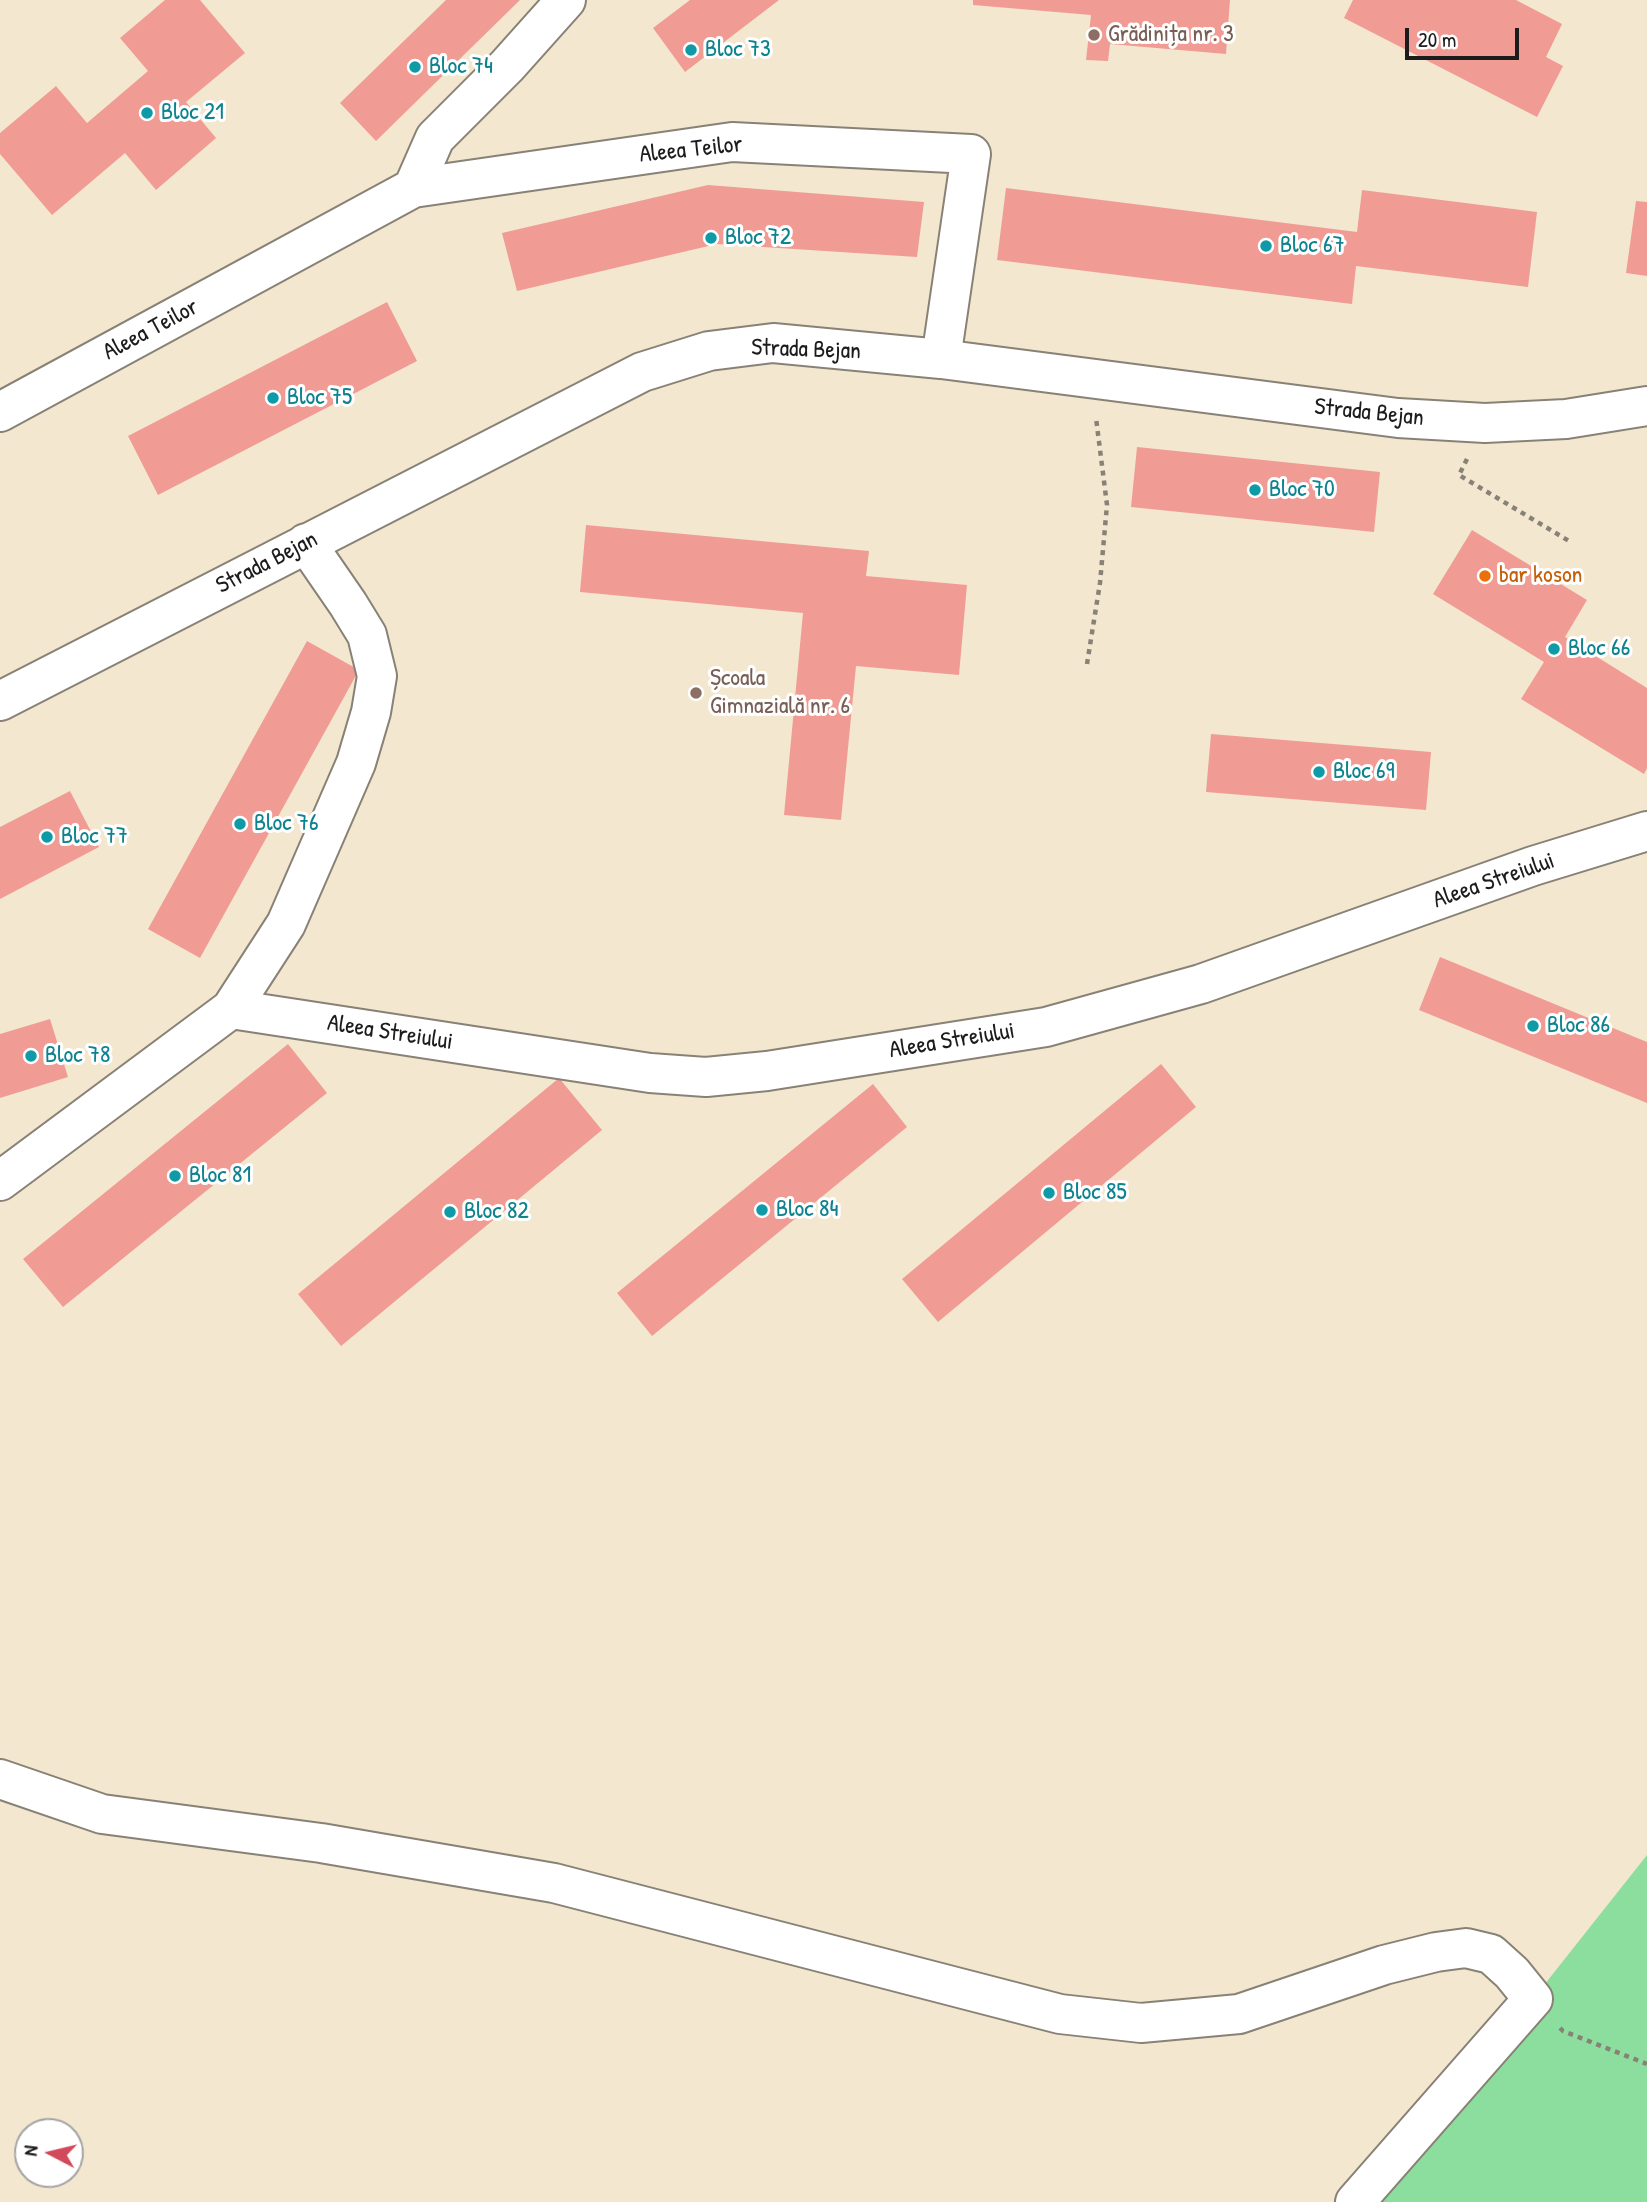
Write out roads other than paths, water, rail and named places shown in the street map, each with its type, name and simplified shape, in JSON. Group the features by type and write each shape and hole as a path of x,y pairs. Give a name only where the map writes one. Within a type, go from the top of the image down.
{"street":[{"path":"413,188 435,138 507,66 566,0"},
{"name":"Aleea Teilor","path":"0,412 413,188 732,142 971,154 941,359"},
{"name":"Strada Bejan","path":"0,701 642,372 709,351 773,344 941,359 1398,418 1485,423 1566,419 1647,406"},
{"path":"0,1181 231,1009 286,923 356,763 371,712 377,676 367,635 306,543"},
{"name":"Aleea Streiului","path":"231,1009 650,1073 706,1077 767,1071 1046,1027 1072,1020 1201,984 1533,866 1647,831"},
{"path":"0,1779 103,1814 321,1843 554,1883 1060,2014 1141,2024 1239,2014 1384,1965 1436,1952 1466,1948 1491,1954 1512,1973 1533,1999 1355,2202"}],"place":[{"name":"Grădinița nr. 3","path":"1094,35"},
{"name":"Bloc 73","path":"691,50"},
{"name":"Bloc 74","path":"415,67"},
{"name":"Bloc 21","path":"147,113"},
{"name":"Bloc 72","path":"711,238"},
{"name":"Bloc 67","path":"1266,246"},
{"name":"Bloc 75","path":"273,398"},
{"name":"Bloc 70","path":"1255,490"},
{"name":"bar koson","path":"1485,576"},
{"name":"Bloc 66","path":"1554,649"},
{"name":"Școala Gimnazială nr. 6","path":"696,693"},
{"name":"Bloc 69","path":"1319,772"},
{"name":"Bloc 76","path":"240,824"},
{"name":"Bloc 77","path":"47,837"},
{"name":"Bloc 86","path":"1533,1026"},
{"name":"Bloc 78","path":"31,1056"},
{"name":"Bloc 81","path":"175,1176"},
{"name":"Bloc 85","path":"1049,1193"},
{"name":"Bloc 84","path":"762,1210"},
{"name":"Bloc 82","path":"450,1212"}]}
